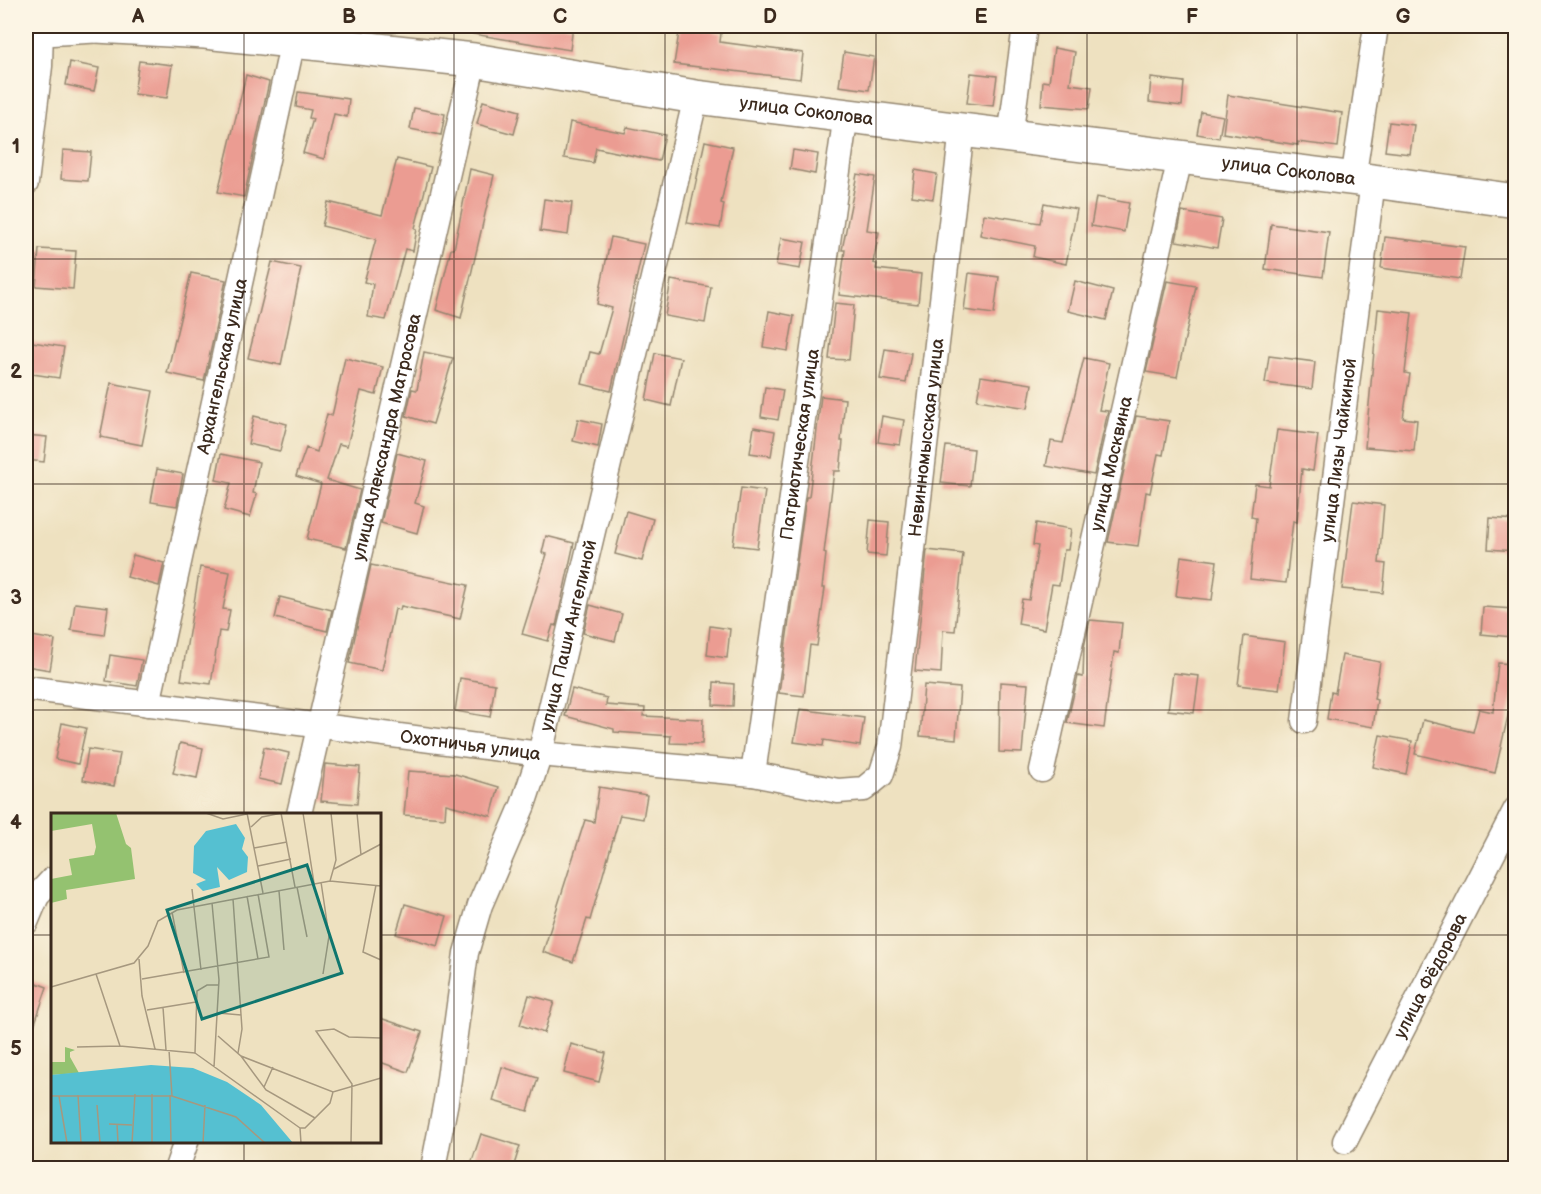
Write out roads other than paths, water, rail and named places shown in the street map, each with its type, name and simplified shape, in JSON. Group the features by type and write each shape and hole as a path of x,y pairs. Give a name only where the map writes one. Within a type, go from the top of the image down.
{"main road":[{"name":"улица Соколова","path":"33,29 95,26 295,33 696,97 846,114 1515,201"}],"street":[{"path":"1010,137 1025,26"},
{"name":"улица Лизы Чайкиной","path":"1304,721 1363,180 1376,26"},
{"path":"26,183 40,66 33,29"},
{"name":"Архангельская улица","path":"148,704 295,33"},
{"name":"улица Александра Матросова","path":"299,813 474,60"},
{"name":"улица Паши Ангелиной","path":"433,1168 446,1101 466,953 480,905 523,805 540,754 696,97"},
{"name":"Патриотическая улица","path":"753,774 846,114"},
{"name":"Невинномысская улица","path":"890,747 962,129"},
{"name":"улица Москвина","path":"1042,770 1180,158"},
{"name":"Охотничья улица","path":"26,688 540,754 753,774 838,791 864,789 881,775 890,747"},
{"name":"улица Фёдорова","path":"1345,1141 1515,809"},
{"path":"26,922 38,896 51,881"},
{"path":"177,1168 186,1143"}]}
